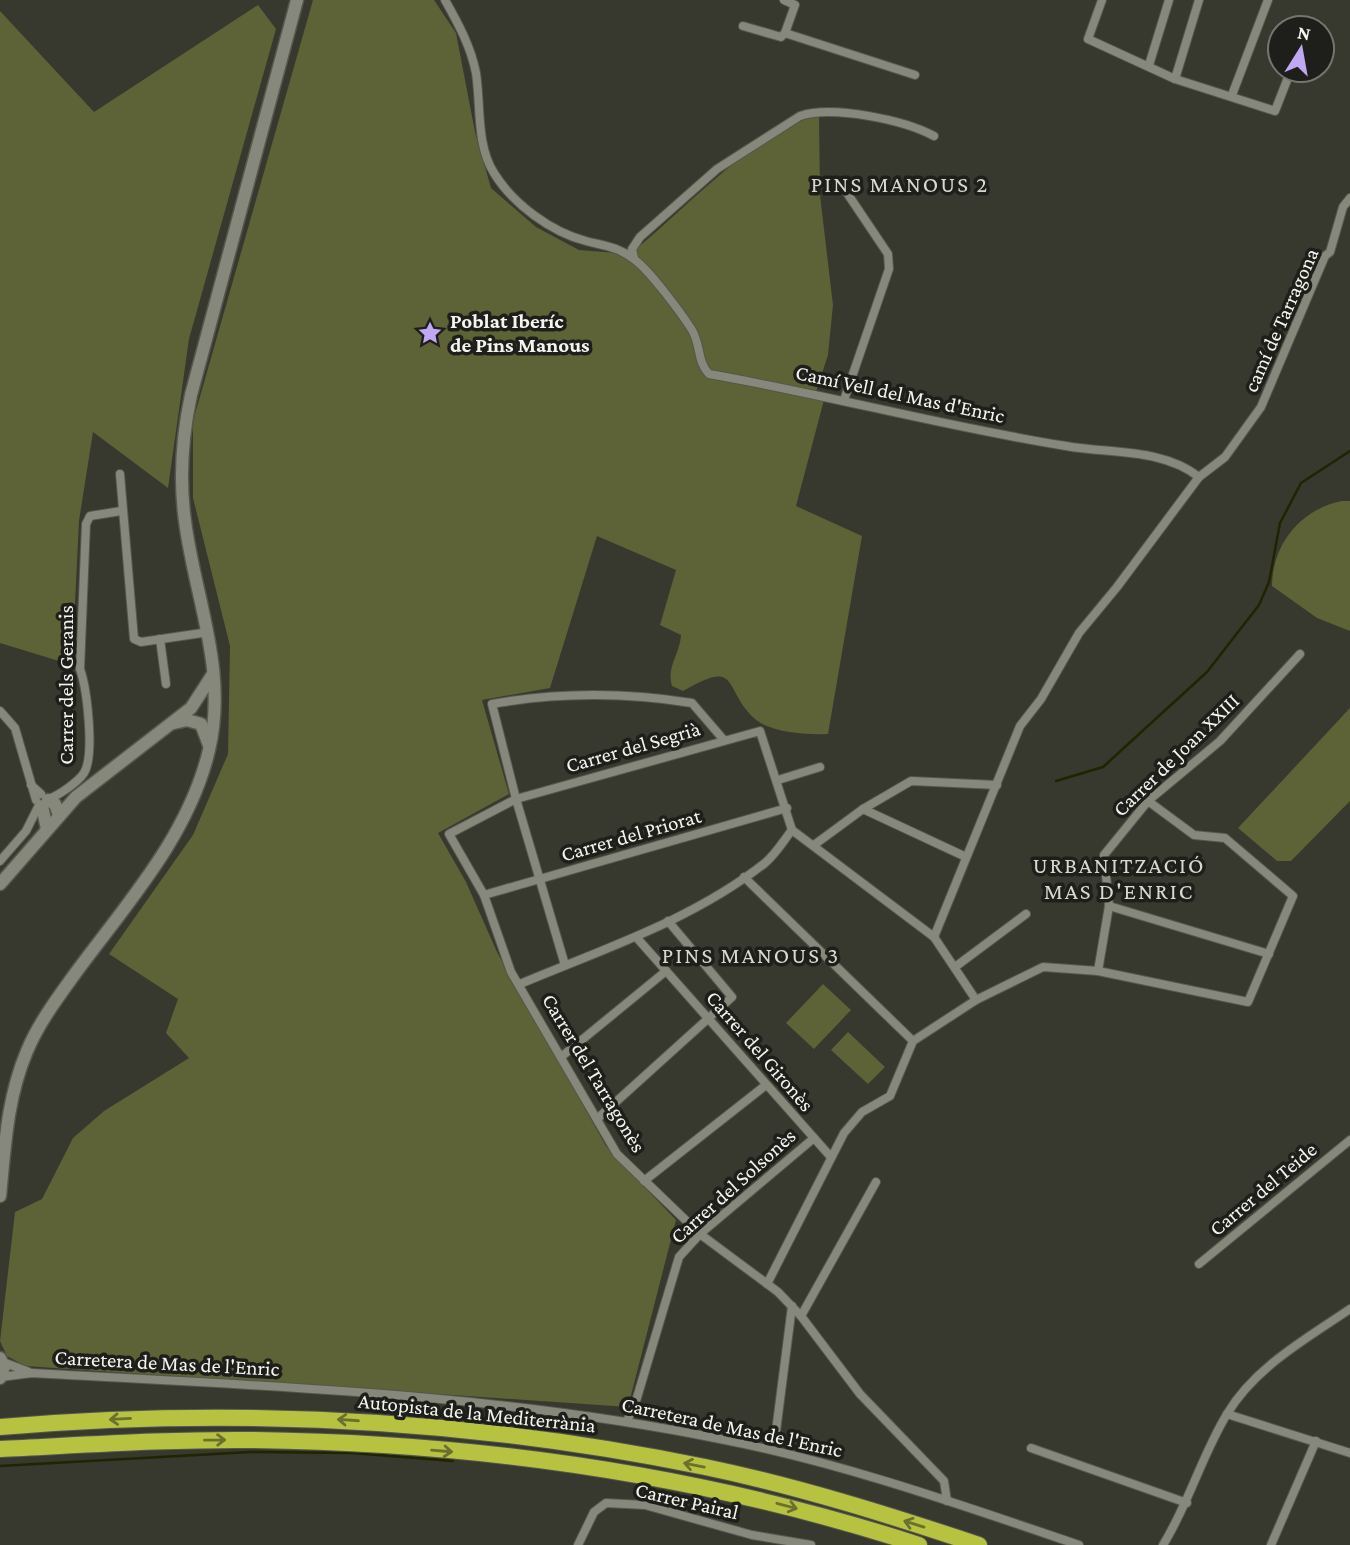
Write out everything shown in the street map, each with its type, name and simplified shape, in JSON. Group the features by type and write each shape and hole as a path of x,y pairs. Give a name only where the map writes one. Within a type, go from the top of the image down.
{"highway":[{"name":"Autopista de la Mediterrània","path":"0,1427 168,1417 262,1417 338,1419 509,1433 706,1467 856,1506 979,1545"},
{"name":"Autopista de la Mediterrània","path":"0,1449 166,1441 335,1442 582,1464 756,1498 919,1545"}],"main road":[{"path":"0,1196 6,1124 18,1076 37,1030 172,842 197,792 209,749 214,714 214,670 209,632 185,523 181,474 184,438 191,395 297,0"},
{"path":"209,749 195,715 214,670"},
{"path":"0,884 47,829 45,805 76,797 102,774 174,723 195,715 205,704 214,714"},
{"path":"195,715 209,719 214,714"},
{"path":"0,1138 6,1124"},
{"path":"0,1378 1,1360"}],"street":[{"name":"Camí Vell del Mas d'Enric","path":"445,0 463,33 475,72 481,130 493,172 519,202 551,226 585,241 613,246 634,259 692,331 700,359 709,374 770,383 1066,446 1159,457 1181,464 1199,477"},
{"path":"743,26 781,37 795,5 784,0"},
{"path":"1102,0 1088,39 1175,79 1232,95 1275,111 1285,84"},
{"path":"1149,65 1169,0"},
{"path":"1175,79 1199,0"},
{"path":"1232,95 1268,0"},
{"path":"785,33 915,75"},
{"path":"634,259 632,250 640,237 717,169 768,135 814,111 859,115 934,136"},
{"path":"843,187 888,254 889,269 844,400"},
{"name":"camí de Tarragona","path":"1199,477 1225,457 1261,407 1325,256 1330,252 1343,207 1350,198"},
{"path":"120,474 131,632 134,639 141,642 209,632"},
{"path":"934,937 1020,726 1041,699 1079,633 1118,587 1199,477"},
{"name":"Carrer dels Geranis","path":"45,805 83,775 88,760 87,690 80,670 86,524 90,516 121,511"},
{"path":"160,639 166,684"},
{"name":"Carrer de Joan XXIII","path":"1098,971 1103,958 1109,906 1104,855 1148,801 1220,741 1300,654"},
{"path":"565,965 542,879 516,799 492,704 547,694 660,698 692,703 723,739"},
{"path":"0,711 15,729 31,785 45,805 2,857"},
{"name":"Carrer del Segrià","path":"516,799 723,739 760,731 778,780"},
{"path":"820,767 778,780 792,830 934,937 976,1000"},
{"path":"814,845 863,809 911,781 997,785"},
{"name":"Carrer del Tarragonès","path":"516,799 449,834 484,895 502,950 617,1154 700,1234 792,1306 860,1394 944,1481 947,1501"},
{"path":"767,1284 844,1133 862,1112 890,1096 913,1041 976,1000 1043,967 1098,971 1248,1002 1293,897 1225,838 1194,835 1148,801"},
{"name":"Carrer del Priorat","path":"484,895 787,808"},
{"path":"863,809 966,857"},
{"path":"520,984 636,938 668,921 767,861 792,830"},
{"path":"744,877 913,1041"},
{"path":"1109,906 1269,954"},
{"path":"954,967 1026,914"},
{"path":"597,1119 732,997 668,921"},
{"name":"Carrer del Gironès","path":"636,938 830,1156"},
{"path":"561,1057 666,971"},
{"path":"644,1181 766,1085"},
{"name":"Carrer del Solsonès","path":"627,1421 636,1401 678,1256 700,1234 814,1138"},
{"name":"Carrer del Teide","path":"1199,1264 1350,1140"},
{"path":"801,1316 876,1182"},
{"path":"775,1439 792,1306"},
{"path":"1163,1545 1187,1503 1227,1414 1252,1382 1282,1355 1350,1309"},
{"path":"1,1360 32,1373"},
{"path":"0,1378 32,1373"},
{"name":"Carretera de Mas de l'Enric","path":"32,1373 271,1386 516,1407 627,1421 783,1453 891,1482 1079,1545"},
{"path":"1227,1414 1350,1453"},
{"path":"1271,1545 1316,1441"},
{"path":"1031,1448 1187,1503"},
{"name":"Carrer Pairal","path":"578,1545 594,1512 606,1503 645,1505 752,1535 811,1545"}],"green space":[{"path":"313,0 434,0 456,33 475,132 491,188 536,227 579,250 630,254 744,155 794,124 819,115 820,195 833,305 828,355 814,398 824,400 796,506 862,536 828,734 790,732 762,724 745,708 723,677 701,681 683,691 672,686 672,667 681,635 660,625 676,570 597,536 550,688 482,700 509,794 438,833 466,882 497,952 606,1146 676,1220 628,1407 25,1366 7,1356 0,1341 15,1212 42,1199 73,1138 104,1111 189,1058 166,1033 178,999 109,954 193,835 228,754 230,646 193,498 193,421"},
{"path":"258,5 276,29 189,339 168,488 93,432 79,521 72,665 0,643 0,11 94,112"},
{"path":"1342,501 1350,501 1350,631 1317,618 1272,586 1277,556 1292,531 1314,512"},
{"path":"1350,708 1350,801 1291,861 1277,861 1238,828"},
{"path":"823,984 851,1010 814,1049 786,1023"},
{"path":"848,1032 885,1067 868,1084 831,1050"}],"waterway":[{"path":"1056,781 1103,767 1207,672 1259,605 1269,582 1280,523 1301,483 1350,451"},
{"path":"0,1466 250,1452 352,1453 453,1461"}],"place":[{"name":"Poblat Iberíc de Pins Manous","path":"430,333"}],"district":[{"name":"PINS MANOUS 2","path":"900,184"},
{"name":"URBANITZACIÓ MAS D'ENRIC","path":"1119,878"},
{"name":"PINS MANOUS 3","path":"751,955"}]}
